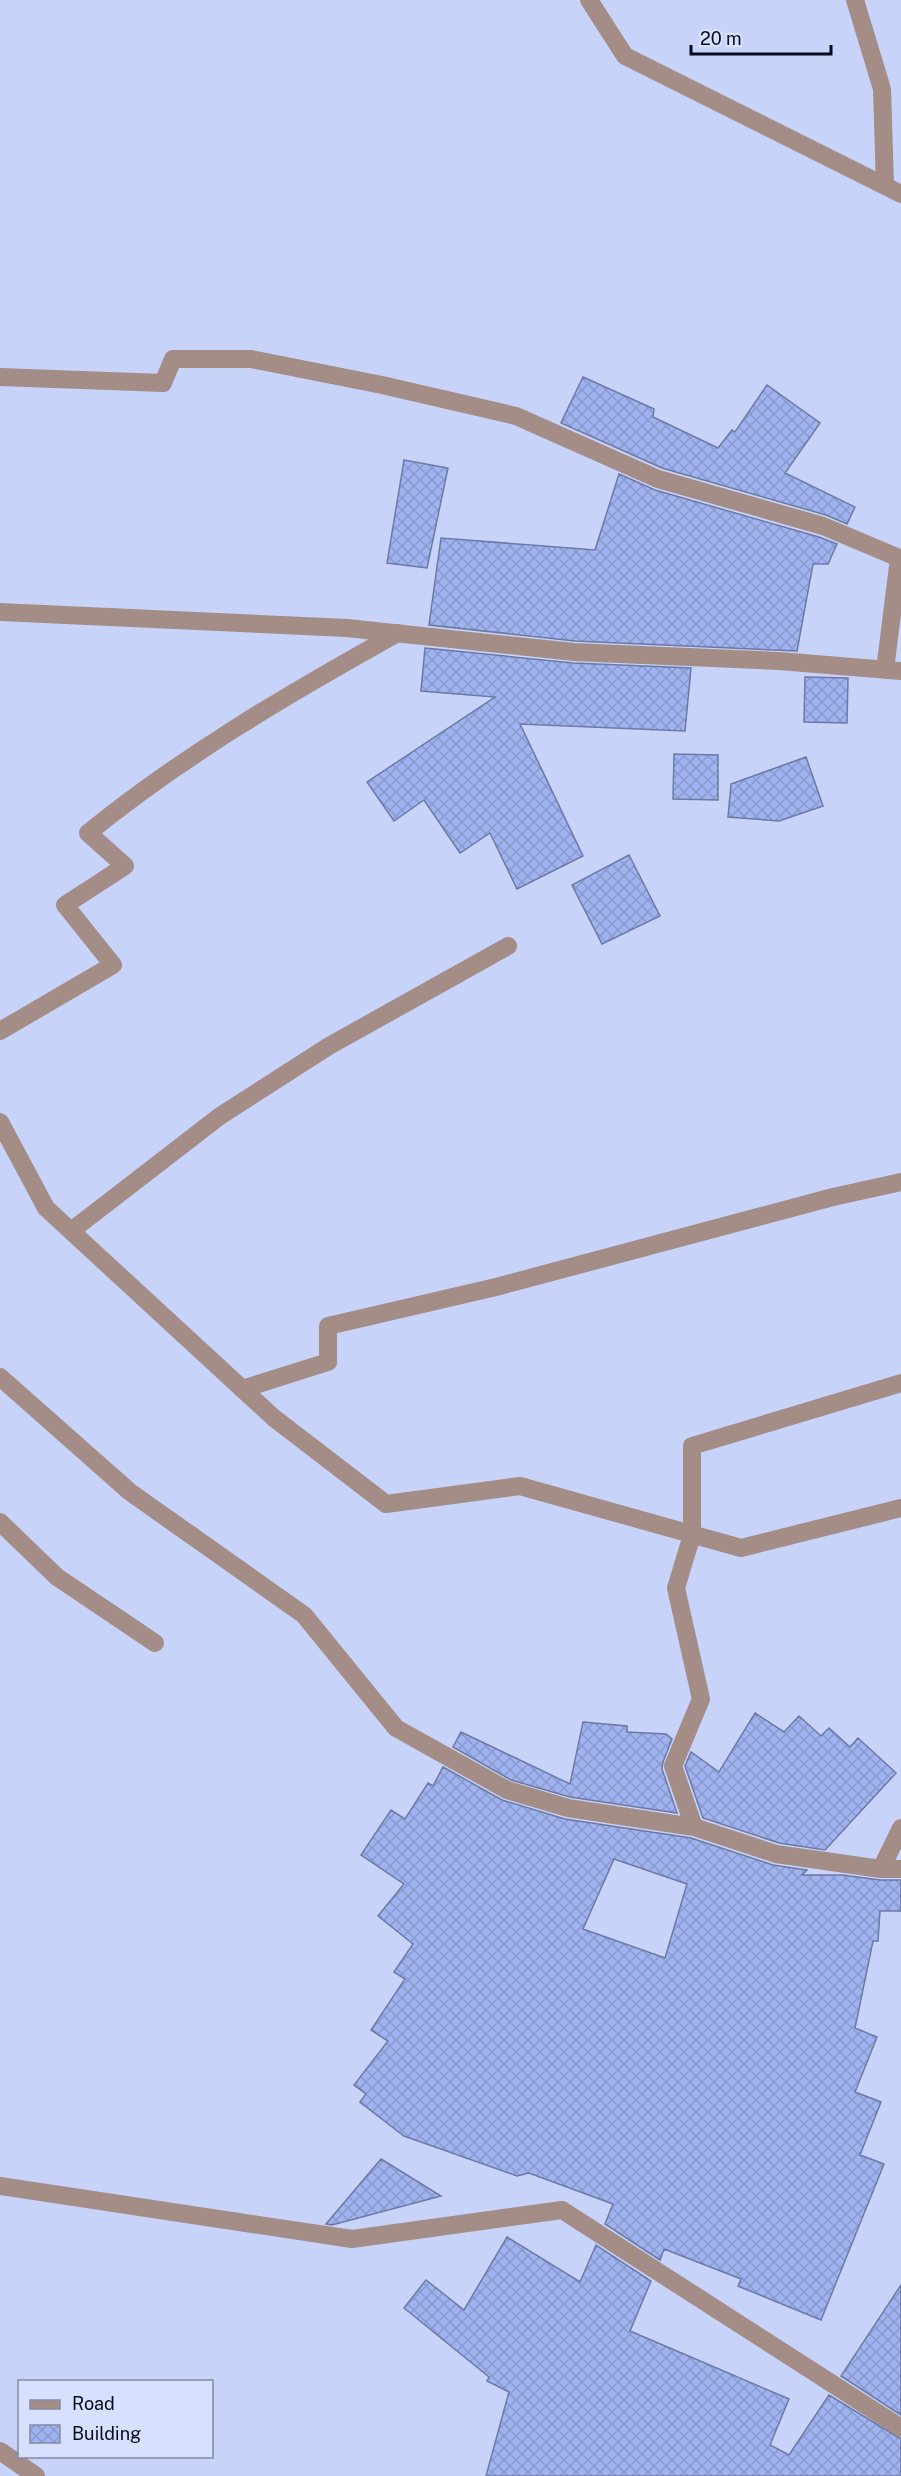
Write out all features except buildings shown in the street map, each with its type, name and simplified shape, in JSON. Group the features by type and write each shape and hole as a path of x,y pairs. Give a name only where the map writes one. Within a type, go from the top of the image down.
{"street":[{"path":"589,0 625,56 893,190"},
{"path":"855,0 882,89 893,190"},
{"path":"0,377 163,383 173,359 251,359 382,385 516,416 658,479 823,526 899,558 893,671 779,661 574,651 347,628 0,612"},
{"path":"0,1031 113,965 65,905 125,866 88,833 132,798 278,700 398,633"},
{"path":"70,1231 230,1109 330,1046 508,946"},
{"path":"0,1122 4,1142 46,1208 274,1418 386,1504 520,1486 741,1548 901,1508"},
{"path":"242,1389 328,1362 328,1326 508,1284 834,1197 901,1182"},
{"path":"0,1377 130,1492 304,1615 396,1728 507,1790 568,1808 694,1827 776,1854 881,1869 901,1869"},
{"path":"694,1827 674,1766 700,1699 676,1588 692,1535 692,1446 901,1383"},
{"path":"0,1522 57,1577 155,1643"},
{"path":"881,1869 901,1828"},
{"path":"0,2187 352,2239 562,2210 901,2427"},
{"path":"0,2451 36,2476"}]}
